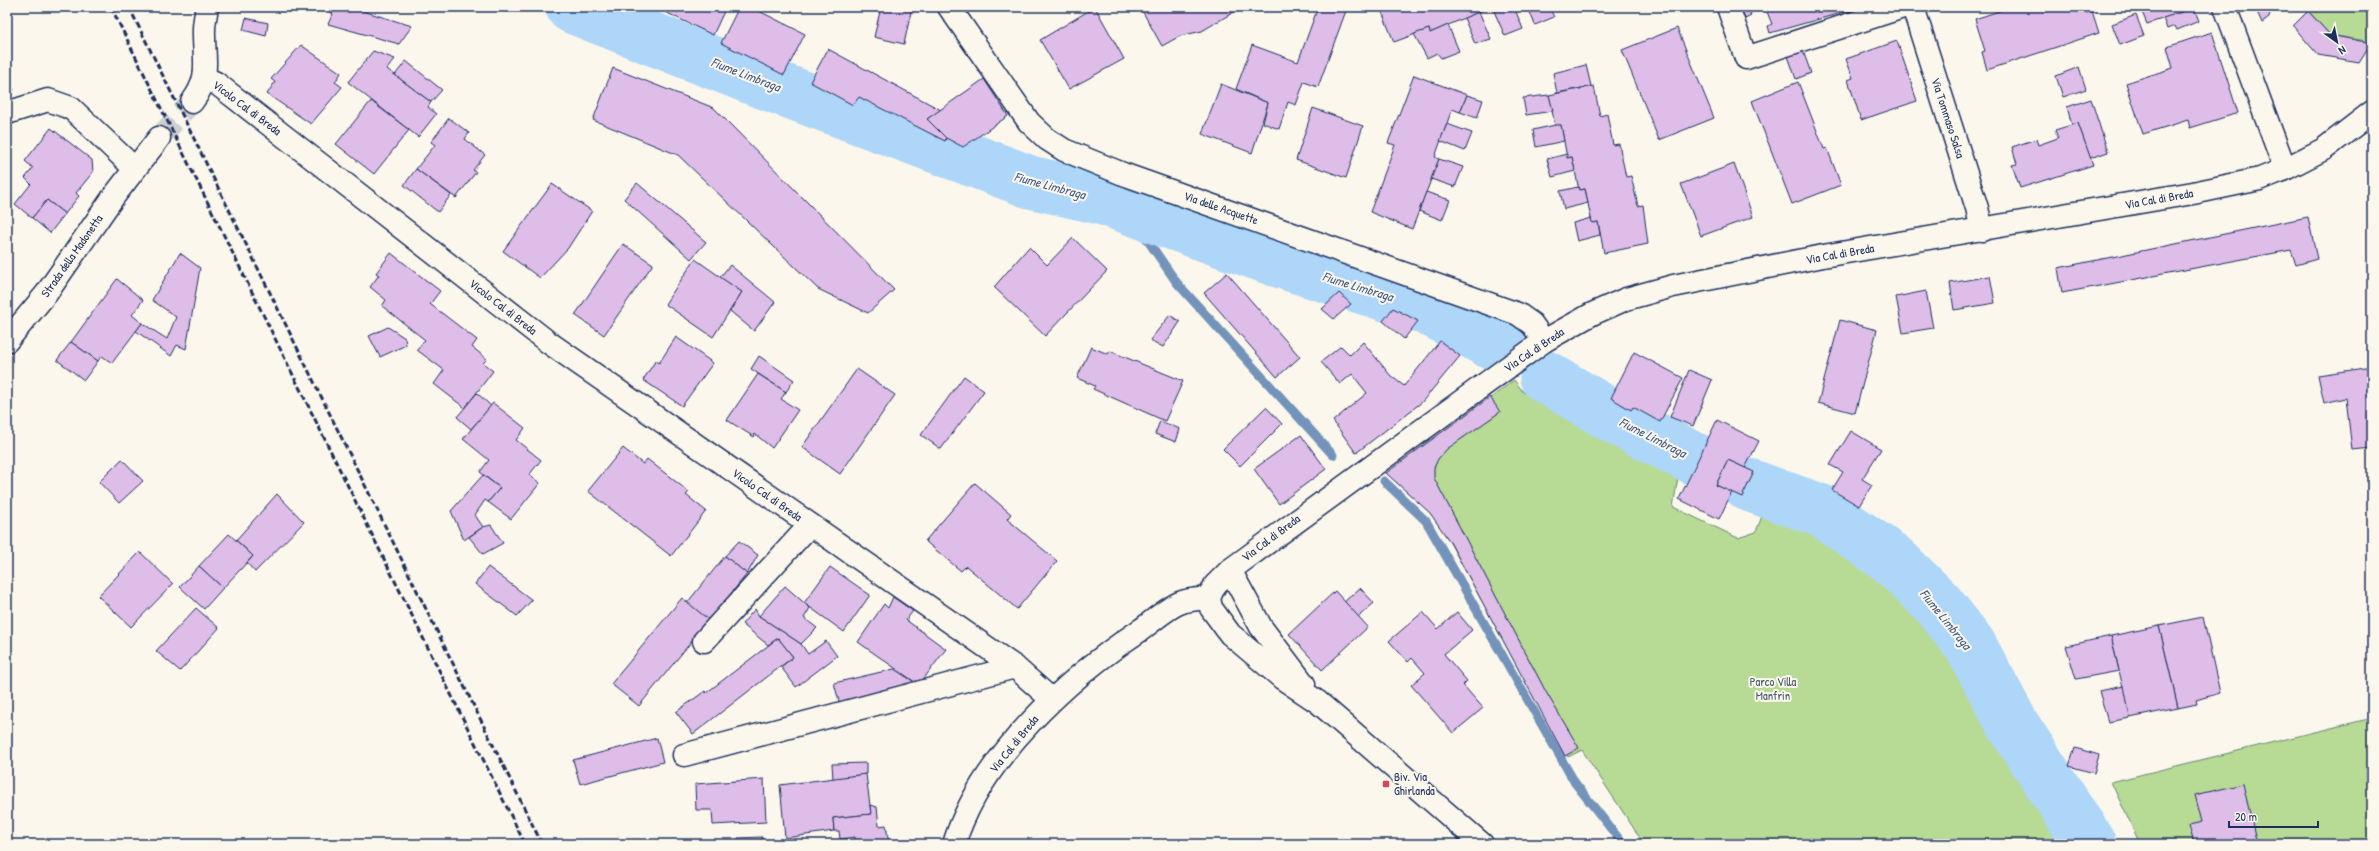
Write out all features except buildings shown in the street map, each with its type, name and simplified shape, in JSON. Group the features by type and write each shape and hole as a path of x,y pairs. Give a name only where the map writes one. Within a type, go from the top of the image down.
{"street":[{"path":"192,102 202,88 205,78 204,29 207,7"},
{"name":"Via delle Acquette","path":"949,7 1029,122 1047,139 1064,150 1111,169 1518,314 1532,324 1544,341"},
{"path":"1728,7 1746,58 1903,7"},
{"name":"Via Tommaso Salsa","path":"1913,7 1977,208 1982,230"},
{"path":"2225,7 2285,169"},
{"name":"Vicolo Cal di Breda","path":"205,78 216,83 548,342 1015,667 1051,699"},
{"path":"7,113 48,100 71,108 134,168"},
{"name":"Via Cal di Breda","path":"954,844 961,826 981,787 1010,748 1051,699 1115,647 1182,602 1209,598 1215,585 1230,570 1544,341 1592,314 1626,299 1673,286 1823,256 2192,193 2260,179 2285,169 2324,149 2372,112"},
{"name":"Strada della Madonetta","path":"7,341 46,294 134,168 159,138"},
{"name":"Vicolo Cal di Breda","path":"704,640 810,525"},
{"path":"1230,570 1261,627 1318,702"},
{"path":"1209,598 1211,608 1230,634 1282,678 1318,702 1482,844"},
{"path":"684,755 1015,667"}],"green space":[{"path":"2305,7 2372,7 2372,42 2330,35"},
{"name":"Parco Villa Manfrin","path":"1514,380 1524,393 1540,382 1679,471 1673,507 1738,538 1756,532 1766,505 1899,583 1961,674 2015,762 2073,844 1644,844 1582,750 1568,757 1433,512 1429,445"},
{"path":"2372,718 2372,844 2140,844 2111,782"}],"waterway":[{"name":"Fiume Limbraga","path":"572,7 757,80 1030,182 1104,199 1278,261 1427,308 1506,351"},
{"path":"1124,206 1177,283 1333,455"},
{"name":"Fiume Limbraga","path":"1546,377 1617,419 1697,460"},
{"path":"1384,481 1426,521 1575,783 1623,844"},
{"name":"Fiume Limbraga","path":"1749,485 1822,511 1892,559 1938,604 1970,645 2013,725 2090,844"}],"tunnel":[{"path":"159,138 192,102"}],"railway":[{"path":"111,7 525,844"},
{"path":"129,7 542,844"}],"place":[{"name":"Biv. Via Ghirlanda","path":"1386,784"}]}
